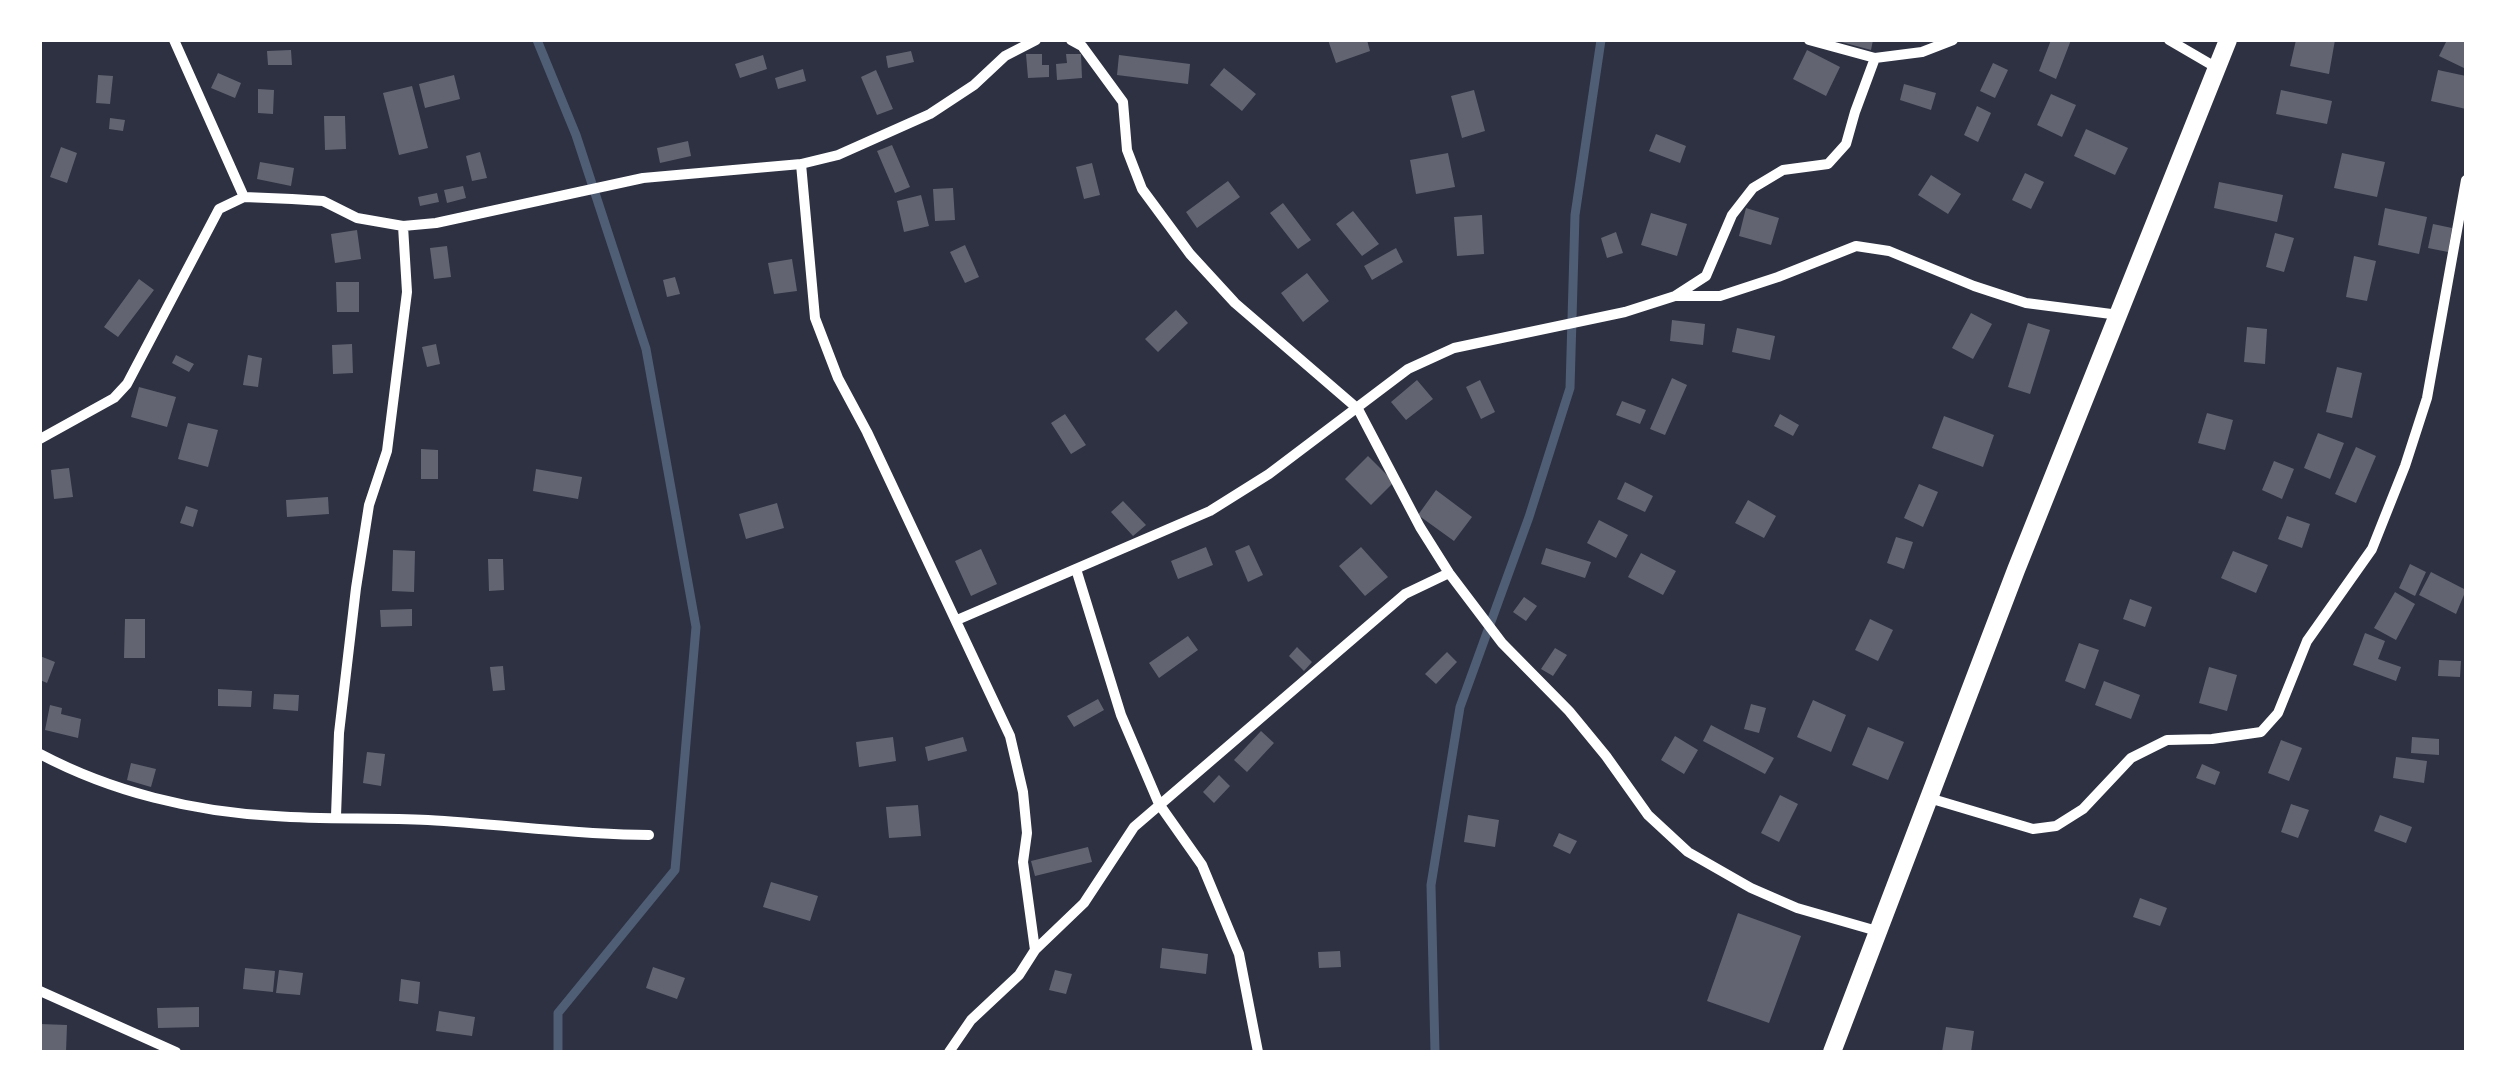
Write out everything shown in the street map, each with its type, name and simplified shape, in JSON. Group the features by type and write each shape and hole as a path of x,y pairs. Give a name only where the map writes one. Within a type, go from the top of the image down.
{"street":[{"path":"174,40 244,197"},
{"path":"40,439 114,398 126,384 219,208 244,197 323,201 358,218 403,226 436,223 643,178 801,164 838,155 930,114 974,85 1005,56 1036,40"},
{"path":"1071,40 1082,46 1123,102 1127,150 1142,189 1190,254 1235,303 1358,408 1420,527 1449,573 1502,643 1594,741 1648,815 1688,852 1751,888 1797,908 1878,931"},
{"path":"1809,40 1875,58 1922,52 1953,40"},
{"path":"2169,40 2217,68"},
{"path":"1832,1052 2228,40"},
{"path":"957,620 1210,511 1269,474 1408,369 1454,348 1626,312 1675,296 1706,276 1732,215 1753,188 1783,170 1828,164 1846,144 1875,58"},
{"path":"801,164 815,318 838,378 1010,736 1023,792 1027,833 1022,862 1035,950"},
{"path":"1929,798 2032,829 2056,826 2083,809 2131,758 2168,740 2261,732 2278,713 2308,641 2372,549 2405,466 2427,398 2466,180"},
{"path":"336,816 339,733 356,588 369,505 387,451 407,292 403,226"},
{"path":"1675,296 1720,296 1778,278 1856,246 1889,251 2026,303 2120,315"},
{"path":"1076,570 1120,715 1159,804 1202,865 1239,954 1258,1052"},
{"path":"948,1052 971,1020 1018,975 1035,950 1084,904 1134,827 1405,594 1449,573"},
{"path":"40,754 97,781 154,798 276,816 498,824 594,835 649,835"},
{"path":"40,990 176,1052"}],"building":[{"path":"1328,40 1367,40 1370,51 1336,63"},
{"path":"1834,40 1873,40 1871,50"},
{"path":"2051,40 2071,40 2056,79 2039,71"},
{"path":"2296,40 2335,40 2329,74 2290,66"},
{"path":"2447,40 2466,40 2466,69 2439,56"},
{"path":"291,50 292,65 268,65 267,51"},
{"path":"1807,50 1840,67 1826,96 1793,79"},
{"path":"911,51 914,62 888,68 886,56"},
{"path":"1026,54 1042,54 1042,65 1049,65 1049,77 1028,78"},
{"path":"1066,54 1081,54 1082,78 1057,80 1056,64 1067,63"},
{"path":"763,55 767,69 740,78 735,64"},
{"path":"1119,55 1190,64 1188,84 1117,75"},
{"path":"1993,63 2008,70 1995,98 1980,91"},
{"path":"1224,68 1256,94 1242,111 1210,85"},
{"path":"803,69 806,81 778,89 775,78"},
{"path":"876,70 893,109 877,115 861,77"},
{"path":"2438,70 2466,76 2466,109 2431,101"},
{"path":"218,73 241,83 235,98 211,88"},
{"path":"98,75 113,76 110,104 96,103"},
{"path":"454,75 460,99 425,108 419,84"},
{"path":"1904,84 1936,93 1931,110 1900,100"},
{"path":"412,86 428,148 399,155 383,93"},
{"path":"258,89 274,90 273,114 258,113"},
{"path":"1474,90 1485,131 1462,138 1451,96"},
{"path":"2281,90 2332,101 2327,124 2276,114"},
{"path":"2051,94 2076,105 2062,137 2037,125"},
{"path":"1977,106 1991,113 1978,142 1964,135"},
{"path":"324,116 345,116 346,149 325,150"},
{"path":"110,118 125,120 123,131 109,129"},
{"path":"2086,129 2128,148 2115,175 2074,156"},
{"path":"1656,134 1686,146 1680,163 1649,151"},
{"path":"688,141 691,156 660,163 657,148"},
{"path":"892,145 910,187 895,193 877,151"},
{"path":"61,147 77,153 67,183 50,177"},
{"path":"480,152 487,178 472,181 466,156"},
{"path":"1448,153 1455,187 1416,194 1410,160"},
{"path":"2342,153 2385,162 2377,197 2334,188"},
{"path":"260,162 294,168 291,186 257,179"},
{"path":"1092,163 1100,195 1084,199 1076,167"},
{"path":"2025,173 2044,182 2031,209 2012,200"},
{"path":"1931,175 1961,194 1948,214 1918,195"},
{"path":"1228,181 1240,197 1197,228 1186,212"},
{"path":"2219,182 2283,195 2277,222 2214,208"},
{"path":"463,186 466,198 447,203 444,190"},
{"path":"953,188 955,220 935,221 933,189"},
{"path":"437,193 439,202 420,206 418,197"},
{"path":"921,195 929,226 904,232 897,201"},
{"path":"1283,203 1311,240 1298,249 1270,213"},
{"path":"1746,208 1779,218 1771,245 1739,236"},
{"path":"2385,208 2427,217 2419,254 2378,245"},
{"path":"1353,211 1379,244 1362,256 1336,224"},
{"path":"1651,213 1687,224 1677,256 1641,245"},
{"path":"1482,215 1484,254 1457,256 1454,217"},
{"path":"2433,224 2452,228 2448,252 2428,248"},
{"path":"357,230 361,259 335,263 331,234"},
{"path":"1616,232 1623,253 1607,258 1601,238"},
{"path":"2275,233 2294,238 2284,272 2266,267"},
{"path":"965,245 979,277 965,283 950,252"},
{"path":"447,246 451,277 434,279 430,248"},
{"path":"1396,248 1403,262 1372,280 1364,266"},
{"path":"2354,256 2376,261 2367,301 2346,297"},
{"path":"792,259 797,291 774,294 768,263"},
{"path":"1307,273 1329,301 1303,322 1281,293"},
{"path":"675,277 680,294 667,297 663,280"},
{"path":"139,279 154,290 118,337 104,327"},
{"path":"336,282 359,282 359,312 337,312"},
{"path":"1176,310 1188,323 1158,352 1145,339"},
{"path":"1971,313 1992,324 1973,359 1952,348"},
{"path":"1672,320 1705,324 1703,345 1670,341"},
{"path":"2028,323 2050,330 2030,394 2008,387"},
{"path":"2247,327 2267,329 2265,364 2244,362"},
{"path":"1737,328 1775,336 1770,360 1732,352"},
{"path":"352,344 353,373 333,374 332,345"},
{"path":"436,344 440,364 427,367 422,347"},
{"path":"176,355 194,364 189,372 172,363"},
{"path":"248,355 262,358 258,387 243,385"},
{"path":"2337,367 2362,373 2352,418 2326,412"},
{"path":"1672,378 1687,385 1665,435 1650,429"},
{"path":"1417,380 1433,399 1406,420 1391,402"},
{"path":"1480,380 1495,412 1481,419 1466,387"},
{"path":"139,387 176,397 167,427 131,417"},
{"path":"1622,401 1646,410 1640,424 1616,415"},
{"path":"2207,413 2233,420 2225,450 2198,443"},
{"path":"1065,414 1086,445 1071,454 1051,423"},
{"path":"1780,414 1799,425 1793,436 1774,426"},
{"path":"1944,416 1994,435 1983,467 1932,448"},
{"path":"188,423 218,430 208,467 178,459"},
{"path":"2318,433 2344,443 2330,479 2304,468"},
{"path":"2356,447 2376,456 2356,503 2335,494"},
{"path":"421,449 438,450 438,479 421,479"},
{"path":"1368,456 1394,482 1371,505 1345,479"},
{"path":"2274,461 2294,469 2282,499 2262,490"},
{"path":"69,468 73,497 54,499 51,470"},
{"path":"536,469 582,477 578,499 533,491"},
{"path":"1625,482 1653,496 1645,512 1617,499"},
{"path":"1919,484 1938,492 1923,527 1904,518"},
{"path":"1436,490 1472,517 1454,541 1418,515"},
{"path":"328,497 329,514 287,517 286,500"},
{"path":"1748,500 1776,516 1764,538 1735,523"},
{"path":"1123,501 1146,525 1133,536 1111,512"},
{"path":"777,503 784,528 746,539 739,514"},
{"path":"186,506 198,510 193,527 180,523"},
{"path":"2287,516 2310,524 2302,548 2278,539"},
{"path":"1599,520 1628,535 1616,558 1587,543"},
{"path":"1896,537 1913,542 1904,569 1887,563"},
{"path":"1249,545 1263,575 1248,582 1235,551"},
{"path":"1206,547 1213,565 1178,579 1171,561"},
{"path":"1361,547 1388,577 1365,596 1339,566"},
{"path":"1546,548 1591,562 1585,578 1541,564"},
{"path":"981,549 997,584 971,596 955,561"},
{"path":"393,550 415,551 414,592 392,591"},
{"path":"2233,551 2268,565 2256,593 2221,578"},
{"path":"1641,553 1676,571 1663,595 1628,577"},
{"path":"488,559 503,559 504,590 489,591"},
{"path":"2410,564 2426,572 2415,596 2399,588"},
{"path":"2431,572 2466,590 2456,614 2419,595"},
{"path":"2395,592 2415,604 2396,640 2374,628"},
{"path":"1524,597 1537,606 1526,621 1513,612"},
{"path":"2130,599 2152,607 2145,627 2123,619"},
{"path":"412,609 412,626 381,627 380,610"},
{"path":"125,619 145,619 145,658 124,658"},
{"path":"1870,619 1893,630 1878,661 1855,650"},
{"path":"2365,633 2385,641 2378,659 2401,667 2396,681 2353,665"},
{"path":"1188,636 1198,650 1159,678 1149,663"},
{"path":"2079,643 2099,650 2085,689 2065,681"},
{"path":"1297,647 1312,662 1304,671 1289,656"},
{"path":"1555,648 1567,655 1553,676 1541,669"},
{"path":"1447,652 1457,662 1436,684 1425,674"},
{"path":"40,656 55,662 47,683 40,680"},
{"path":"2439,660 2461,661 2460,677 2438,676"},
{"path":"503,666 505,690 493,691 490,667"},
{"path":"2209,667 2237,675 2227,711 2199,703"},
{"path":"2104,681 2140,695 2131,719 2095,705"},
{"path":"218,689 252,691 251,707 218,706"},
{"path":"274,694 299,695 298,711 273,709"},
{"path":"1098,699 1104,710 1074,727 1067,716"},
{"path":"1813,700 1846,715 1831,752 1797,737"},
{"path":"1751,704 1766,708 1759,733 1744,729"},
{"path":"50,705 62,708 61,714 81,719 78,738 45,730"},
{"path":"1711,725 1774,758 1765,774 1703,741"},
{"path":"1868,727 1904,742 1888,780 1852,765"},
{"path":"1261,731 1274,743 1247,772 1234,760"},
{"path":"1675,736 1698,750 1684,774 1661,760"},
{"path":"893,737 896,761 859,767 856,742"},
{"path":"963,737 967,751 928,761 925,747"},
{"path":"2412,737 2439,739 2439,755 2411,753"},
{"path":"2281,740 2302,748 2289,781 2268,773"},
{"path":"367,752 385,754 381,786 363,783"},
{"path":"2396,757 2427,761 2424,783 2393,778"},
{"path":"131,763 156,769 151,787 127,780"},
{"path":"2202,764 2220,772 2215,785 2196,778"},
{"path":"1219,775 1230,786 1214,803 1203,792"},
{"path":"1780,795 1798,804 1779,842 1761,833"},
{"path":"2291,804 2309,810 2298,838 2281,832"},
{"path":"918,805 921,836 889,838 886,807"},
{"path":"1468,815 1499,820 1495,847 1464,842"},
{"path":"2380,815 2412,827 2406,843 2374,831"},
{"path":"1559,833 1577,841 1570,854 1553,846"},
{"path":"1088,847 1092,862 1035,876 1031,861"},
{"path":"771,882 818,896 810,921 763,907"},
{"path":"2140,898 2167,908 2160,926 2133,917"},
{"path":"1738,913 1801,936 1769,1023 1707,1001"},
{"path":"1162,948 1208,954 1206,974 1160,968"},
{"path":"1340,951 1341,967 1319,968 1318,952"},
{"path":"653,967 685,978 677,999 646,988"},
{"path":"245,968 275,971 273,992 243,989"},
{"path":"279,970 303,973 300,995 276,993"},
{"path":"1055,970 1072,974 1066,994 1049,990"},
{"path":"401,979 420,982 418,1004 399,1001"},
{"path":"199,1007 199,1027 158,1028 157,1008"},
{"path":"439,1011 475,1017 472,1036 436,1031"},
{"path":"40,1024 67,1025 66,1052 40,1051"},
{"path":"1946,1027 1974,1031 1971,1052 1942,1052"}],"waterway":[{"path":"537,40 576,135 646,349 696,627 675,870 558,1013 558,1052"},
{"path":"1435,1052 1431,885 1460,707 1529,517 1570,388 1575,215 1601,40"}]}
